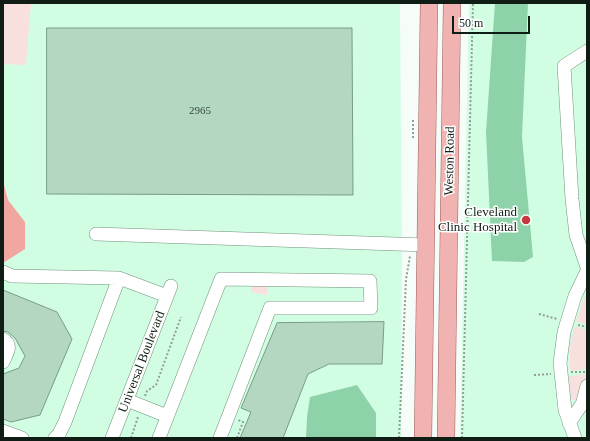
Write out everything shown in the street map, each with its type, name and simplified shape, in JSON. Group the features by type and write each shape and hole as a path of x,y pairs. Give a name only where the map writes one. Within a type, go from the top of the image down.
{"main road":[{"name":"Weston Road","path":"423,438 418,245 430,3"},
{"name":"Weston Road","path":"446,438 452,3"}],"street":[{"path":"587,51 564,66 572,199 576,235 587,267"},
{"path":"96,234 418,245"},
{"path":"574,438 563,399 560,363 564,332 575,296 587,271"},
{"path":"3,272 12,276 119,278 65,422 59,434 54,438"},
{"name":"Universal Boulevard","path":"112,438 169,291 119,278"},
{"path":"159,438 221,279 370,281 371,308 270,308 220,438"},
{"path":"3,339 8,342 9,347 3,362"},
{"path":"569,423 584,401 587,386"},
{"path":"127,400 167,416"},
{"path":"3,431 22,438"}],"path":[{"path":"462,438 472,3"},
{"path":"413,119 413,141"},
{"path":"399,438 406,279 410,263 418,245"},
{"path":"131,438 147,391 156,385 181,316"}],"shaded area":[{"path":"3,3 400,3 402,262 401,438 3,438"},
{"path":"3,3 31,3 26,65 3,64"},
{"name":"Cleveland Clinic Hospital","path":"469,3 587,3 587,438 460,438"},
{"path":"495,3 528,3 522,137 533,257 524,262 492,261 486,132"},
{"path":"3,181 8,200 25,222 25,249 3,263"},
{"path":"253,285 265,286 268,288 267,294 265,295 251,292"},
{"path":"587,296 587,325 576,321 584,298"},
{"path":"575,326 587,330 587,369 570,371 570,346"},
{"path":"587,374 585,385 577,400 571,399 569,376"},
{"path":"357,385 376,413 376,438 306,438 310,397"}],"building":[{"path":"47,28 352,28 353,195 47,194"},
{"path":"3,290 57,312 72,339 40,415 11,422 3,419 3,374 19,368 25,356 15,338 8,332 3,331"},
{"path":"384,322 382,364 329,364 308,374 283,438 240,438 251,412 241,408 277,323"}],"place":[{"name":"Cleveland Clinic Hospital","path":"526,220"}]}
